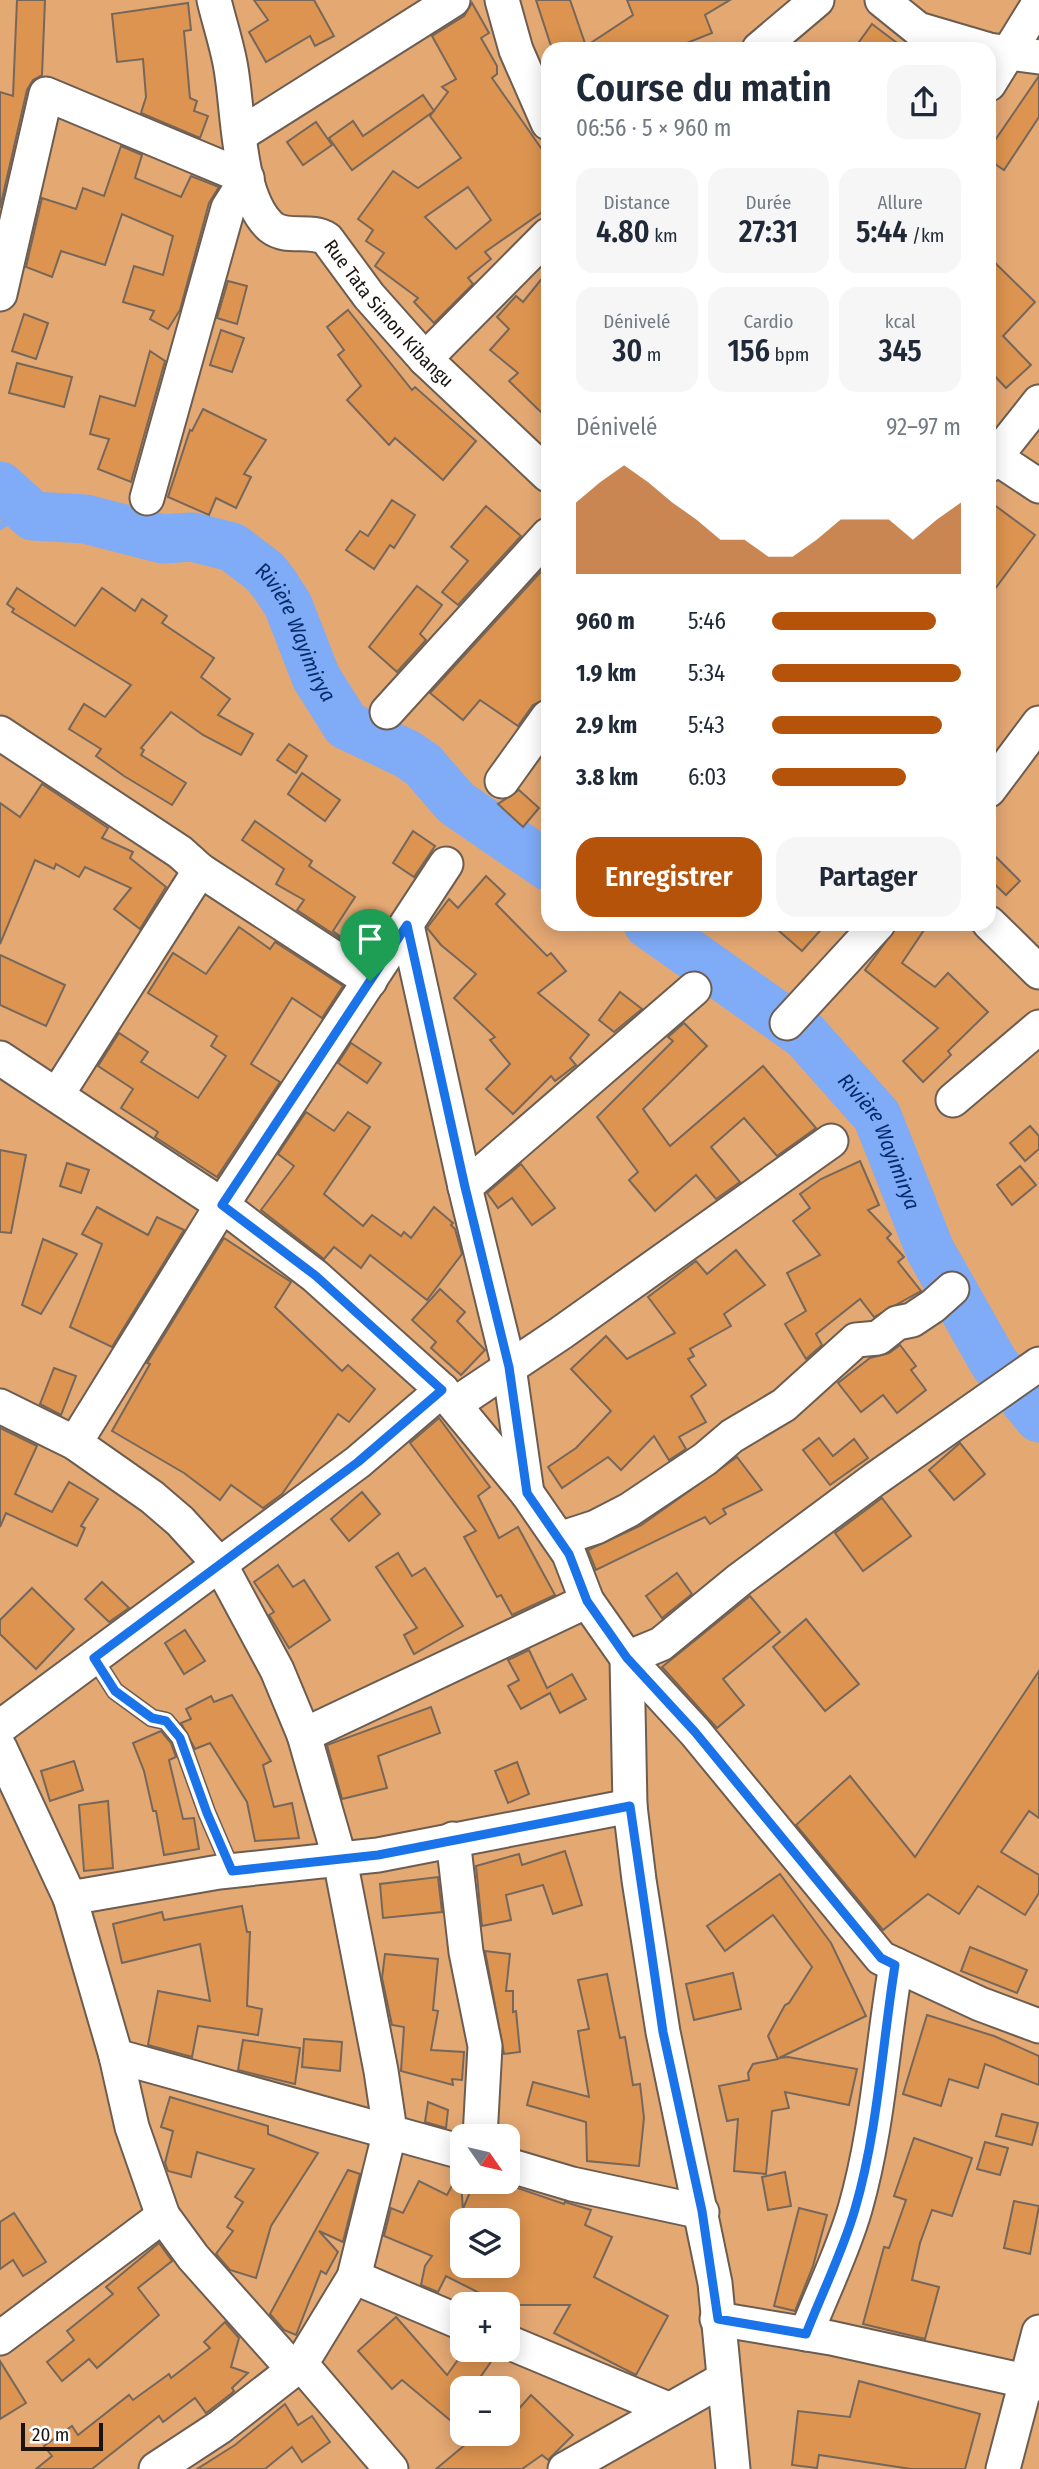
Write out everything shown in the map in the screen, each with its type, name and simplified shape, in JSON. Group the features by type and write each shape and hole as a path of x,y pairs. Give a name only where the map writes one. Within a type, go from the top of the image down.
{"street":[{"name":"Rue Tata Simon Kibangu","path":"214,0 230,63 247,178 259,214 274,229 288,234 318,233 327,239 339,251 369,296 425,359 541,468"},
{"path":"241,134 453,0"},
{"path":"502,0 516,50 541,107"},
{"path":"767,42 817,0"},
{"path":"881,0 918,29 965,42"},
{"path":"996,70 1039,4"},
{"path":"0,294 46,94 247,178 228,208 147,498"},
{"path":"425,359 541,243"},
{"path":"996,452 1039,402"},
{"path":"996,461 1039,486"},
{"path":"387,712 541,543"},
{"path":"996,781 1039,723"},
{"path":"502,781 541,727"},
{"path":"0,733 180,852 200,870 370,981"},
{"path":"75,1443 222,1205 446,864"},
{"path":"57,1095 200,870"},
{"path":"407,925 465,1187 509,1367 527,1493"},
{"path":"996,930 1039,972"},
{"path":"787,1023 872,931"},
{"path":"465,1187 694,989"},
{"path":"954,1100 1039,1027"},
{"path":"4,1068 57,1095 222,1205 316,1276 449,1397 527,1493 559,1539 569,1554 587,1601 627,1658 695,1732 881,1958 917,1976 1039,2026"},
{"path":"0,1727 449,1397 509,1367 831,1141"},
{"path":"559,1539 596,1527 629,1510 705,1459 732,1436 784,1405 856,1340 878,1338 897,1323 912,1320 952,1289"},
{"path":"627,1658 661,1644 739,1580 875,1479 1039,1364"},
{"path":"0,1406 75,1443 152,1497 180,1521 221,1566 277,1670 304,1735 340,1860 390,2131 354,2277 297,2367 220,2427 156,2469"},
{"path":"304,1735 587,1601"},
{"path":"627,1658 630,1806 663,2032 702,2211 718,2319 733,2469"},
{"path":"0,1748 71,1898 116,2056 132,2127 163,2216 193,2258 391,2469"},
{"path":"71,1898 232,1871 340,1860 529,1828 630,1806"},
{"path":"453,1839 466,1952 485,2046 481,2124"},
{"path":"806,2334 855,2210 873,2129 883,2042 917,1976"},
{"path":"116,2056 450,2148"},
{"path":"520,2169 572,2184 702,2211"},
{"path":"0,2338 163,2216"},
{"path":"354,2277 450,2318"},
{"path":"718,2319 806,2334 1032,2383"},
{"path":"1003,2469 1032,2383 1039,2332"},
{"path":"520,2347 668,2409"},
{"path":"565,2469 722,2380"}],"lane":[{"path":"94,1658 115,1691 152,1718 166,1721 180,1738 207,1813 232,1871"}],"shaded area":[{"path":"0,0 1039,0 1039,2469 0,2469"}],"building":[{"path":"17,0 45,0 42,75 33,80 27,90 0,208 0,92 13,96"},
{"path":"254,0 314,0 334,36 315,46 310,36 266,62 249,32 268,20"},
{"path":"536,0 570,0 585,42 550,42"},
{"path":"627,0 730,0 705,15 712,33 690,42 592,42 633,15"},
{"path":"188,3 191,30 184,31 190,98 197,101 194,111 208,116 200,138 141,113 146,97 143,59 117,62 112,14"},
{"path":"472,3 489,33 481,38 497,66 497,74 492,78 541,148 541,213 485,252 491,259 468,278 473,284 434,323 414,302 418,298 375,266 384,253 366,241 373,230 358,219 393,171 418,188 461,158 430,116 448,92 442,87 456,79 432,36 464,16","holes":["468,187 491,220 456,249 425,217"]},
{"path":"872,24 896,42 859,42"},
{"path":"1039,76 1039,117 1004,170 996,165 996,139"},
{"path":"423,95 434,111 352,170 329,138 353,121 363,136"},
{"path":"316,122 332,145 303,165 287,142"},
{"path":"121,146 142,155 135,178 181,197 191,176 219,187 209,203 180,310 168,329 150,319 154,311 123,302 134,266 163,275 173,236 122,214 105,265 61,251 52,277 26,267 42,198 76,209 83,188 104,196"},
{"path":"996,264 1035,302 1003,336 1031,365 1006,388 996,377"},
{"path":"541,280 541,412 509,381 518,373 490,350 509,329 497,317 516,296 523,302"},
{"path":"228,281 247,286 237,324 217,318"},
{"path":"348,310 412,390 415,387 476,441 443,480 395,438 389,445 347,400 361,386 338,355 344,350 327,327"},
{"path":"24,314 48,323 36,359 12,351"},
{"path":"221,330 244,338 232,372 210,365"},
{"path":"150,351 165,361 131,482 98,469 109,439 90,434 100,396 135,406"},
{"path":"17,363 72,377 64,407 9,393"},
{"path":"203,409 266,440 244,474 251,477 236,508 216,498 209,515 168,497 190,430 192,431"},
{"path":"392,500 415,515 394,548 390,545 374,569 346,550 360,531 368,536"},
{"path":"486,506 521,536 458,605 442,592 468,561 451,547"},
{"path":"996,506 1035,535 996,588"},
{"path":"541,572 541,701 533,705 518,726 480,700 463,720 430,693"},
{"path":"417,586 442,605 420,634 426,640 397,672 369,647"},
{"path":"17,588 75,626 102,588 135,611 142,599 167,616 162,623 214,658 201,677 230,699 218,715 253,734 241,755 203,735 171,712 141,748 144,750 141,755 186,783 172,805 96,756 101,749 69,729 84,704 105,717 131,685 12,612 14,609 7,604"},
{"path":"289,744 307,756 296,773 277,760"},
{"path":"302,773 340,800 325,821 288,794"},
{"path":"42,784 108,828 102,838 133,852 130,858 166,887 140,929 114,909 131,888 85,867 79,877 56,864 54,869 35,860 0,944 0,803 20,817"},
{"path":"519,790 539,808 523,827 498,804"},
{"path":"255,821 312,861 309,866 355,897 333,931 362,953 297,910 304,900 276,884 284,869 242,840"},
{"path":"413,831 435,846 414,877 393,863"},
{"path":"996,857 1020,881 1006,895 996,886"},
{"path":"486,876 505,894 496,904 547,956 551,953 566,971 538,993 589,1035 570,1058 576,1065 555,1081 551,1076 513,1114 486,1089 510,1064 490,1040 495,1037 454,998 476,974 441,945 427,928 449,899 458,908"},
{"path":"239,927 270,949 275,942 343,986 322,1018 292,998 251,1064 280,1082 217,1177 155,1137 158,1132 121,1108 133,1089 98,1066 119,1033 148,1052 141,1062 198,1098 226,1056 211,1046 217,1036 148,993 173,953 206,974"},
{"path":"779,931 820,931 802,951"},
{"path":"894,931 923,931 902,963 935,987 948,973 988,1012 948,1051 951,1055 923,1082 903,1061 938,1028 865,970"},
{"path":"0,955 65,985 46,1026 0,1005"},
{"path":"620,992 642,1009 614,1032 599,1020"},
{"path":"684,1023 707,1046 643,1109 670,1146 763,1066 816,1128 777,1156 744,1118 711,1147 740,1182 716,1199 696,1175 655,1211 629,1180 638,1172 597,1117 673,1041 668,1037"},
{"path":"351,1043 381,1063 367,1083 338,1063"},
{"path":"306,1112 334,1131 348,1112 370,1127 324,1194 363,1226 372,1215 401,1236 404,1232 411,1238 434,1207 453,1223 451,1225 455,1229 462,1254 427,1300 370,1255 361,1268 334,1247 324,1259 261,1210 294,1166 278,1154"},
{"path":"1030,1126 1039,1136 1039,1149 1025,1161 1010,1143"},
{"path":"0,1150 26,1155 11,1233 0,1232"},
{"path":"860,1161 879,1205 868,1210 891,1234 887,1238 904,1257 898,1262 921,1291 874,1317 860,1299 816,1334 822,1345 806,1359 785,1324 806,1311 787,1273 820,1255 793,1221 810,1208 800,1194 821,1179"},
{"path":"67,1163 89,1170 81,1193 60,1186"},
{"path":"521,1164 555,1208 532,1225 512,1198 498,1208 487,1193"},
{"path":"1020,1166 1036,1185 1012,1205 997,1185"},
{"path":"97,1207 148,1235 157,1217 184,1230 112,1347 70,1327 102,1244 82,1234"},
{"path":"224,1238 291,1282 275,1307 342,1371 348,1365 375,1389 349,1422 338,1414 282,1494 263,1508 231,1485 220,1500 184,1473 112,1431 150,1364 147,1363"},
{"path":"43,1239 77,1254 41,1314 22,1305"},
{"path":"736,1250 765,1285 724,1314 731,1326 690,1349 694,1356 688,1359 706,1385 691,1396 706,1422 679,1437 686,1449 669,1460 654,1436 621,1470 608,1457 562,1488 548,1467 576,1448 611,1411 571,1369 606,1336 627,1359 675,1333 648,1297 696,1261 707,1274"},
{"path":"440,1289 465,1312 457,1321 485,1350 461,1375 431,1348 436,1342 412,1320"},
{"path":"900,1345 916,1366 911,1370 926,1390 897,1413 883,1395 861,1412 838,1383 870,1358 889,1353"},
{"path":"54,1368 76,1376 61,1415 40,1404"},
{"path":"439,1418 490,1487 478,1496 499,1538 518,1527 555,1595 512,1615 501,1595 497,1597 464,1537 476,1531 410,1443"},
{"path":"0,1428 37,1446 15,1494 52,1512 69,1482 98,1499 81,1526 85,1528 77,1546 6,1513 0,1527"},
{"path":"819,1438 833,1456 854,1439 868,1458 830,1485 803,1450"},
{"path":"960,1443 985,1474 954,1500 929,1470"},
{"path":"737,1457 762,1490 723,1509 726,1514 710,1524 705,1517 596,1570 588,1550 640,1526"},
{"path":"362,1492 380,1514 349,1541 331,1519"},
{"path":"882,1498 911,1536 863,1571 835,1533"},
{"path":"398,1553 412,1576 425,1568 463,1626 414,1654 404,1635 417,1628 376,1567"},
{"path":"278,1565 293,1587 304,1580 330,1620 289,1648 269,1615 274,1612 254,1582"},
{"path":"677,1573 692,1594 662,1618 646,1596"},
{"path":"102,1582 129,1608 109,1622 85,1599"},
{"path":"32,1588 74,1629 36,1669 0,1634 0,1620"},
{"path":"750,1596 780,1632 723,1679 744,1705 717,1728 662,1667"},
{"path":"806,1619 859,1684 825,1711 773,1647"},
{"path":"185,1630 205,1661 184,1674 165,1643"},
{"path":"529,1650 547,1688 572,1674 586,1699 560,1713 550,1693 521,1709 508,1686 519,1680 508,1660"},
{"path":"1039,1671 1039,1818 1029,1811 1001,1852 1039,1875 1039,1893 1025,1915 978,1886 959,1914 928,1894 883,1930 796,1825 850,1776 915,1857"},
{"path":"232,1695 271,1761 263,1765 274,1807 292,1803 299,1838 255,1841 247,1802 210,1743 195,1749 181,1723 191,1719 186,1709 211,1696 214,1702"},
{"path":"431,1707 440,1733 378,1756 387,1788 342,1799 327,1745"},
{"path":"161,1731 171,1743 176,1757 169,1760 183,1819 194,1818 199,1849 164,1855 156,1811 153,1811 144,1771 133,1743"},
{"path":"74,1761 83,1790 50,1801 41,1771"},
{"path":"517,1762 529,1794 508,1803 495,1771"},
{"path":"108,1801 113,1868 84,1871 79,1805"},
{"path":"565,1851 582,1905 553,1914 543,1885 506,1895 511,1920 482,1926 476,1866 519,1854 522,1865"},
{"path":"780,1874 831,1943 866,2016 779,2058 788,2057 857,2069 849,2105 785,2092 789,2108 772,2111 766,2174 734,2171 738,2119 727,2121 719,2086 749,2080 748,2073 753,2064 778,2059 768,2036 785,2005 789,2003 812,1967 773,1915 725,1951 707,1926"},
{"path":"438,1877 442,1912 383,1918 380,1884"},
{"path":"242,1906 247,1932 250,1932 247,2006 262,2009 258,2035 198,2026 192,2057 148,2045 158,1991 210,2001 200,1944 122,1963 113,1924 162,1912 164,1920"},
{"path":"970,1947 1027,1970 1017,1993 961,1971"},
{"path":"485,1951 510,1954 506,1991 513,1991 513,2012 516,2011 520,2052 504,2054"},
{"path":"385,1954 438,1959 433,2010 438,2011 431,2050 464,2052 462,2080 452,2079 453,2085 401,2071 404,2027 392,2025 382,1978"},
{"path":"733,1973 741,2009 694,2020 686,1984"},
{"path":"607,1974 620,2038 625,2037 633,2085 640,2084 644,2118 639,2166 587,2161 586,2122 527,2105 533,2082 589,2097 578,2031 589,2029 578,1980"},
{"path":"927,2015 994,2036 1039,2056 1039,2085 985,2064 978,2088 949,2079 941,2106 903,2094"},
{"path":"304,2039 342,2042 340,2071 302,2067"},
{"path":"243,2040 300,2048 295,2084 238,2070"},
{"path":"170,2097 268,2126 268,2134 318,2153 271,2226 256,2278 230,2270 216,2254 233,2231 227,2227 243,2202 235,2197 254,2169 197,2152 191,2177 168,2171 165,2163 173,2131 161,2127"},
{"path":"428,2102 448,2110 446,2128 425,2122"},
{"path":"1002,2114 1038,2123 1032,2145 996,2136"},
{"path":"914,2138 972,2158 952,2216 932,2210 920,2243 912,2280 939,2287 925,2339 863,2324 884,2247 889,2248 906,2200 894,2196"},
{"path":"985,2142 1008,2148 1000,2175 977,2169"},
{"path":"348,2170 360,2174 343,2242 319,2231 338,2252 326,2274 321,2271 296,2335 284,2330 270,2314"},
{"path":"785,2172 791,2206 768,2210 762,2177"},
{"path":"419,2181 447,2195 450,2189 450,2194 462,2194 463,2208 450,2208 450,2278 520,2278 520,2208 463,2208 469,2194 520,2194 520,2189 591,2210 585,2225 612,2237 594,2277 668,2316 636,2375 554,2333 570,2305 520,2305 520,2292 477,2292 446,2276 438,2292 421,2285 425,2266 432,2256 384,2236 391,2208 403,2213"},
{"path":"1014,2201 1039,2206 1030,2254 1004,2248"},
{"path":"799,2208 827,2215 813,2266 795,2311 774,2306"},
{"path":"14,2213 46,2262 23,2276 13,2260 0,2269 0,2222"},
{"path":"159,2243 172,2261 138,2288 159,2315 97,2368 89,2359 62,2381 47,2362 74,2340 67,2331 113,2294 106,2287"},
{"path":"396,2317 447,2375 456,2362 491,2362 481,2376 450,2376 450,2420 402,2380 392,2389 358,2351"},
{"path":"225,2322 239,2338 231,2367 248,2373 232,2388 232,2393 206,2413 195,2398 163,2422 159,2416 92,2469 36,2469 52,2456 44,2446 72,2426 78,2435 129,2395 133,2400 169,2374 171,2378 210,2348 204,2342"},
{"path":"0,2361 26,2403 0,2419"},
{"path":"859,2381 980,2414 965,2469 911,2469 819,2455 817,2468 792,2465 798,2411 850,2417"},
{"path":"531,2395 573,2435 548,2460 542,2455 522,2469 436,2469 464,2446 520,2446 520,2407"},
{"path":"285,2404 298,2425 312,2416 330,2442 302,2462 292,2447 265,2469 197,2469 235,2445"}],"waterway":[{"name":"Rivière Wayimirya","path":"0,486 33,516 85,519 163,539 192,537 232,547 265,572 288,605 316,677 346,725 407,754 423,765 456,803 541,861"},
{"path":"0,526 9,520 33,516"},
{"name":"Rivière Wayimirya","path":"658,931 805,1035 877,1116 930,1250 994,1363 1039,1418"}],"route":[{"path":"407,925 465,1187 509,1367 527,1493 569,1554 587,1601 627,1658 695,1732 881,1958 895,1965 873,2129 855,2210 806,2334 718,2319 715,2283 702,2211 663,2032 630,1806 529,1828 453,1839 378,1855 232,1871 207,1813 180,1738 166,1721 152,1718 115,1691 94,1658 358,1462 442,1390 316,1276 222,1205 370,981 407,925"}]}
